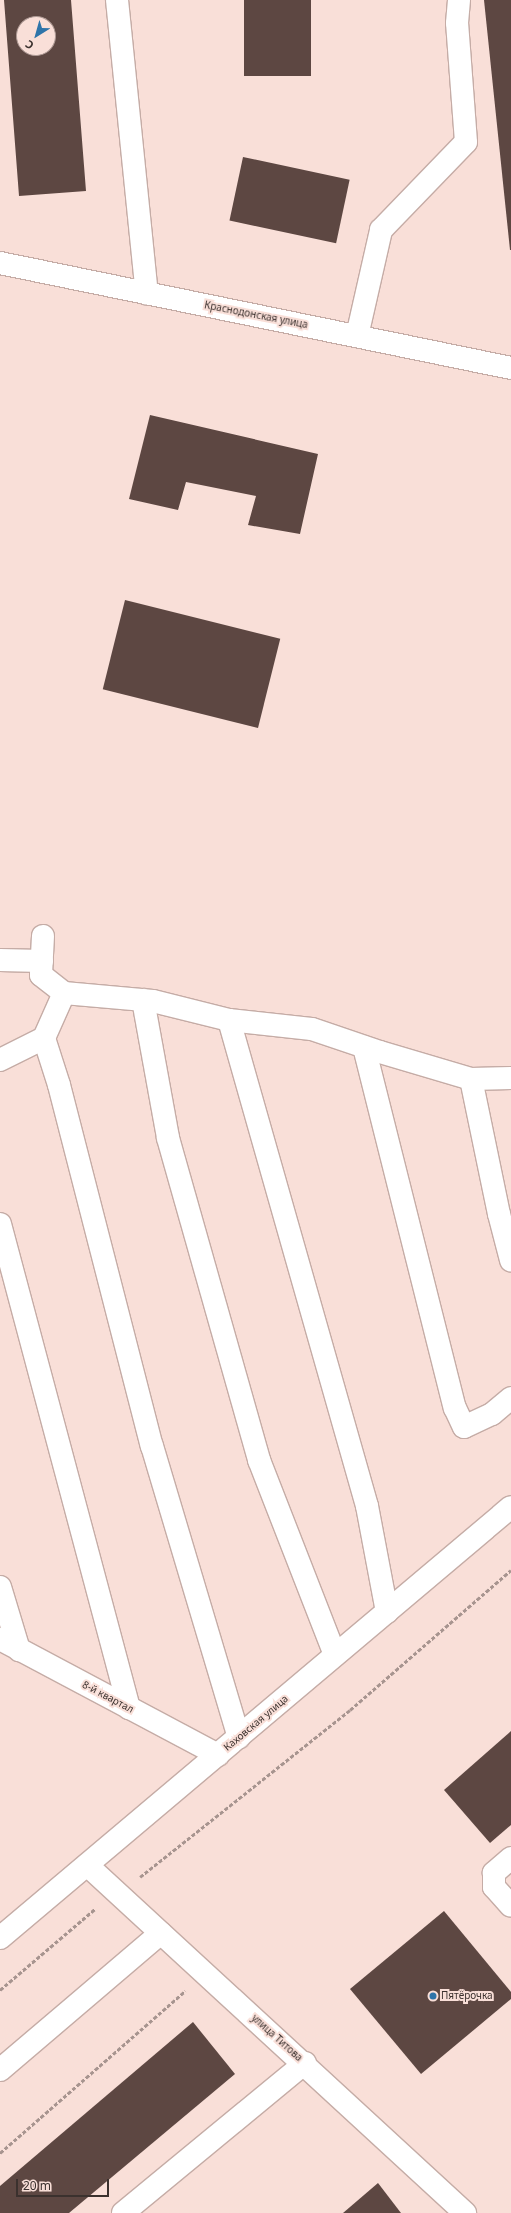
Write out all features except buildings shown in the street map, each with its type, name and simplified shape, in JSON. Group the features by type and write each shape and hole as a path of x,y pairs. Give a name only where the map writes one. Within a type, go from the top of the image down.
{"street":[{"path":"117,0 147,293"},
{"path":"357,336 381,230 466,142 457,23 459,0"},
{"name":"Краснодонская улица","path":"0,263 511,368"},
{"path":"43,936 41,975 64,993 143,1000 229,1020 312,1029 364,1047 471,1079 511,1078"},
{"path":"0,960 42,961"},
{"path":"0,1060 44,1038 64,993"},
{"path":"143,1000 168,1138 259,1460 335,1655"},
{"path":"229,1020 367,1506 387,1612"},
{"path":"44,1038 59,1085 152,1446 239,1737"},
{"path":"364,1047 453,1400 464,1427 492,1414 511,1398"},
{"path":"471,1079 498,1214 511,1260"},
{"path":"0,1224 129,1708"},
{"name":"Каховская улица","path":"0,1938 511,1507"},
{"path":"0,1588 19,1650"},
{"name":"8-й квартал","path":"0,1638 19,1650 218,1755"},
{"path":"511,1858 494,1873 494,1887 511,1906"},
{"name":"улица Титова","path":"87,1865 305,2063 465,2213"},
{"path":"0,2070 161,1933"},
{"path":"123,2213 305,2063"}],"path":[{"path":"0,1990 117,1893 350,1710 511,1570"},
{"path":"0,2153 189,1987"}],"place":[{"name":"Пятёрочка","path":"433,1996"}]}
